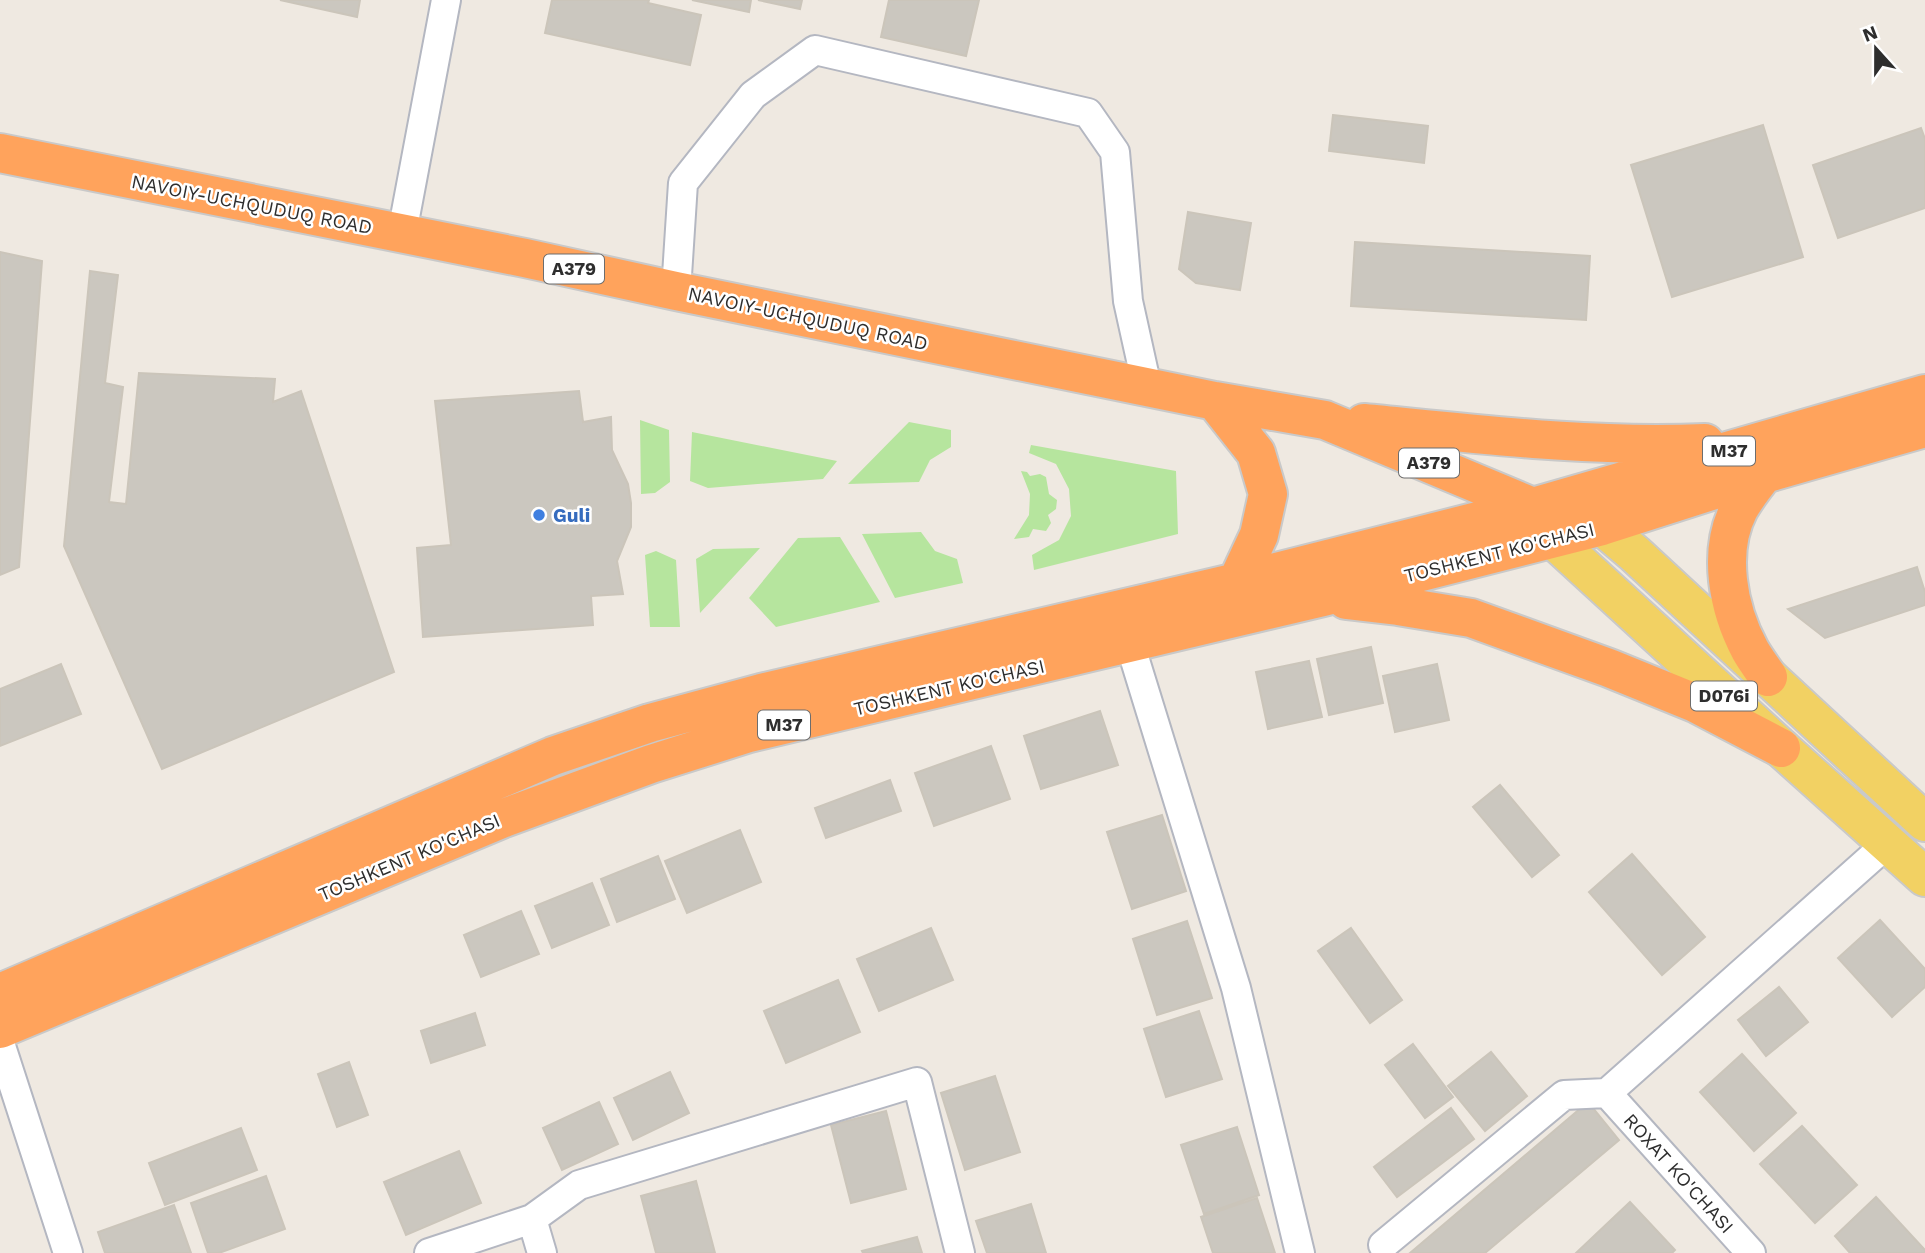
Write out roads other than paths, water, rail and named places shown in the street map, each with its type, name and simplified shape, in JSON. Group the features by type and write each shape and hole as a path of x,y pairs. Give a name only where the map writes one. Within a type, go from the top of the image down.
{"highway":[{"name":"NAVOIY-UCHQUDUQ ROAD","path":"0,153 1215,401 1325,420 1533,507"},
{"name":"TOSHKENT KO'CHASI","path":"0,1029 504,818 651,764 750,733 1130,644 1602,526 1925,394"},
{"path":"1215,401 1256,453 1268,494 1259,535 1237,582"},
{"path":"1325,420 1550,441 1658,445 1767,457 1738,511 1730,537 1727,565 1730,595 1737,622 1750,650 1768,677"},
{"name":"TOSHKENT KO'CHASI","path":"1533,507 1767,457 1925,428"},
{"name":"M37","path":"1237,582 1533,507"},
{"name":"TOSHKENT KO'CHASI","path":"0,993 553,757 650,723 761,693 1237,582"},
{"path":"1323,597 1471,618 1609,668 1695,703 1781,748"}],"main road":[{"name":"NAVOIY-UCHQUDUQ ROAD","path":"1533,507 1602,526"},
{"name":"D076i","path":"1533,507 1553,539 1925,877"},
{"name":"D076i","path":"1602,526 1925,822"}],"street":[{"path":"402,233 446,0"},
{"path":"676,291 683,183 752,95 815,50 1088,113 1115,152 1128,301 1147,387"},
{"path":"1130,644 1236,988 1300,1253"},
{"path":"1382,1245 1564,1095 1607,1093 1888,844"},
{"path":"0,1043 68,1253"},
{"path":"429,1253 532,1219 579,1185 917,1082 960,1253"},
{"name":"ROXAT KO'CHASI","path":"1607,1093 1751,1253"},
{"path":"532,1219 542,1253"}],"place":[{"name":"Guli","path":"539,515"}]}
